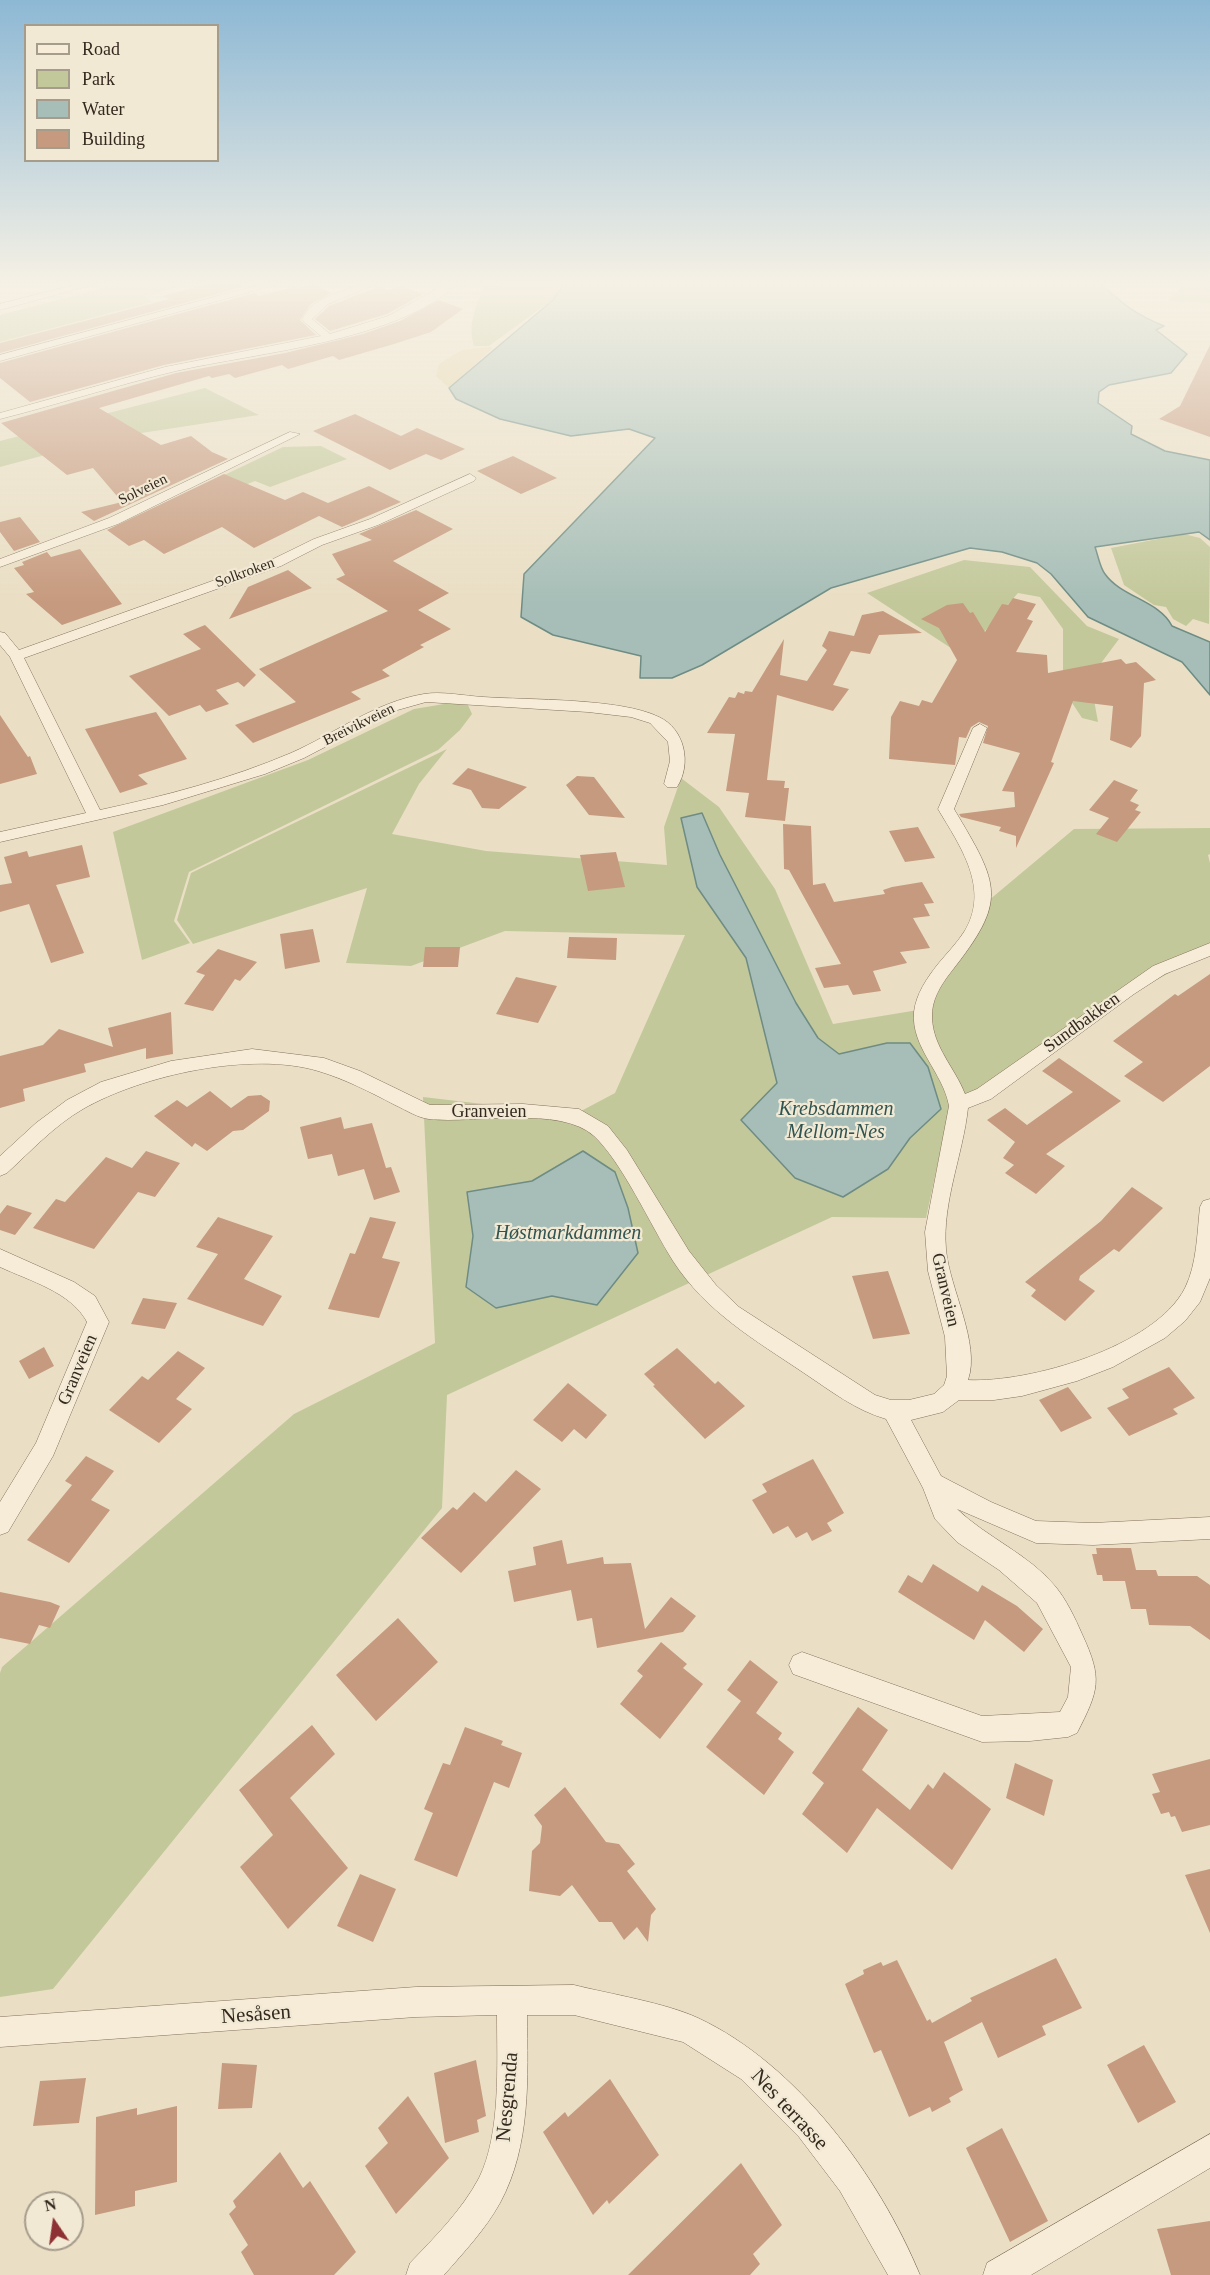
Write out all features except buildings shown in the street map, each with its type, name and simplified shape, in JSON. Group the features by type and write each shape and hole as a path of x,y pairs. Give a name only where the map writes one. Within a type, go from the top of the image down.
{"street":[{"path":"0,416 92,390"},
{"name":"Solveien","path":"0,563 71,540 126,516 294,434"},
{"name":"Solkroken","path":"16,656 276,563 318,542 374,522 470,478"},
{"path":"0,636 16,656 95,816"},
{"name":"Breivikveien","path":"0,837 158,802 260,771 299,755 389,708 426,698 610,710 633,713 655,720 666,729 675,742 678,761 672,784"},
{"path":"959,1104 948,1077 935,1056 922,1020 924,1004 935,980 975,930 984,905 983,888 975,856 945,809 980,728"},
{"name":"Sundbakken","path":"959,1104 984,1094 1151,975 1210,950"},
{"name":"Granveien","path":"0,1168 66,1111 108,1087 171,1068 252,1056 317,1064 353,1076 429,1112 523,1111 579,1116 601,1131 620,1155 682,1257 708,1291 731,1313 868,1403 894,1410 918,1408 944,1400 954,1390 961,1354 934,1257 935,1231 959,1104"},
{"path":"954,1390 999,1390 1053,1378 1107,1360 1167,1325 1192,1296 1205,1252 1210,1207"},
{"name":"Granveien","path":"0,1258 39,1273 73,1292 87,1302 98,1322 45,1449 0,1524"},
{"path":"802,1665 982,1729 1068,1724 1081,1699 1084,1666 1066,1628 1046,1594 1008,1562 966,1534 943,1511 933,1484 894,1410"},
{"path":"933,1484 983,1510 1036,1532 1093,1534 1210,1528"},
{"name":"Nesåsen","path":"0,2032 416,2002 512,2000"},
{"name":"Nesgrenda","path":"422,2275 474,2215 491,2187 506,2145 512,2058 512,2000"},
{"name":"Nes terrasse","path":"512,2000 574,2000 689,2029 752,2068 810,2126 850,2180 894,2251 904,2275"},
{"path":"999,2275 1065,2238 1210,2150"}],"green space":[{"path":"197,390 209,390 259,415 109,438 0,467 0,441"},
{"path":"321,446 347,459 270,487 255,481 187,509 172,500 283,447"},
{"path":"1184,534 1200,538 1210,547 1209,624 1193,619 1186,626 1173,619 1166,607 1154,605 1124,585 1111,548"},
{"path":"964,560 1030,567 1087,626 1119,639 1090,678 1098,722 1082,718 1063,689 1063,629 1040,597 1018,593 963,656 867,593"},
{"path":"450,703 468,705 472,714 460,730 438,750 189,872 174,921 190,943 142,960 113,832 308,760 414,709"},
{"path":"447,749 419,784 392,834 486,851 667,865 664,827 681,778 719,807 775,889 833,1024 918,1010 976,911 1074,829 1210,828 1210,854 1208,855 1210,863 1210,950 1128,996 950,1107 926,1218 832,1217 447,1395 442,1508 53,1989 0,1997 0,1673 2,1667 294,1414 435,1343 423,1097 543,1111 566,1119 615,1093 685,935 505,931 411,966 346,963 367,888 193,944 177,920 191,873"}],"water":[{"path":"450,390 1102,390 1099,392 1098,403 1132,426 1131,434 1165,451 1210,460 1210,540 1199,532 1095,547 1102,568 1112,582 1159,611 1172,626 1210,642 1210,695 1182,662 1088,617 1051,574 1037,563 1002,552 970,548 831,588 702,665 672,678 640,678 641,656 553,635 521,617 524,574 655,438 629,429 571,436 500,419 456,399"},
{"name":"Krebsdammen Mellom-Nes","path":"702,813 720,855 796,1003 818,1038 839,1054 887,1043 910,1043 928,1067 941,1109 910,1138 888,1169 843,1197 795,1178 741,1120 777,1083 746,958 697,887 681,818"},
{"name":"Høstmarkdammen","path":"583,1151 615,1172 628,1208 638,1253 597,1305 552,1296 496,1308 466,1287 473,1236 467,1192 532,1181"}]}
